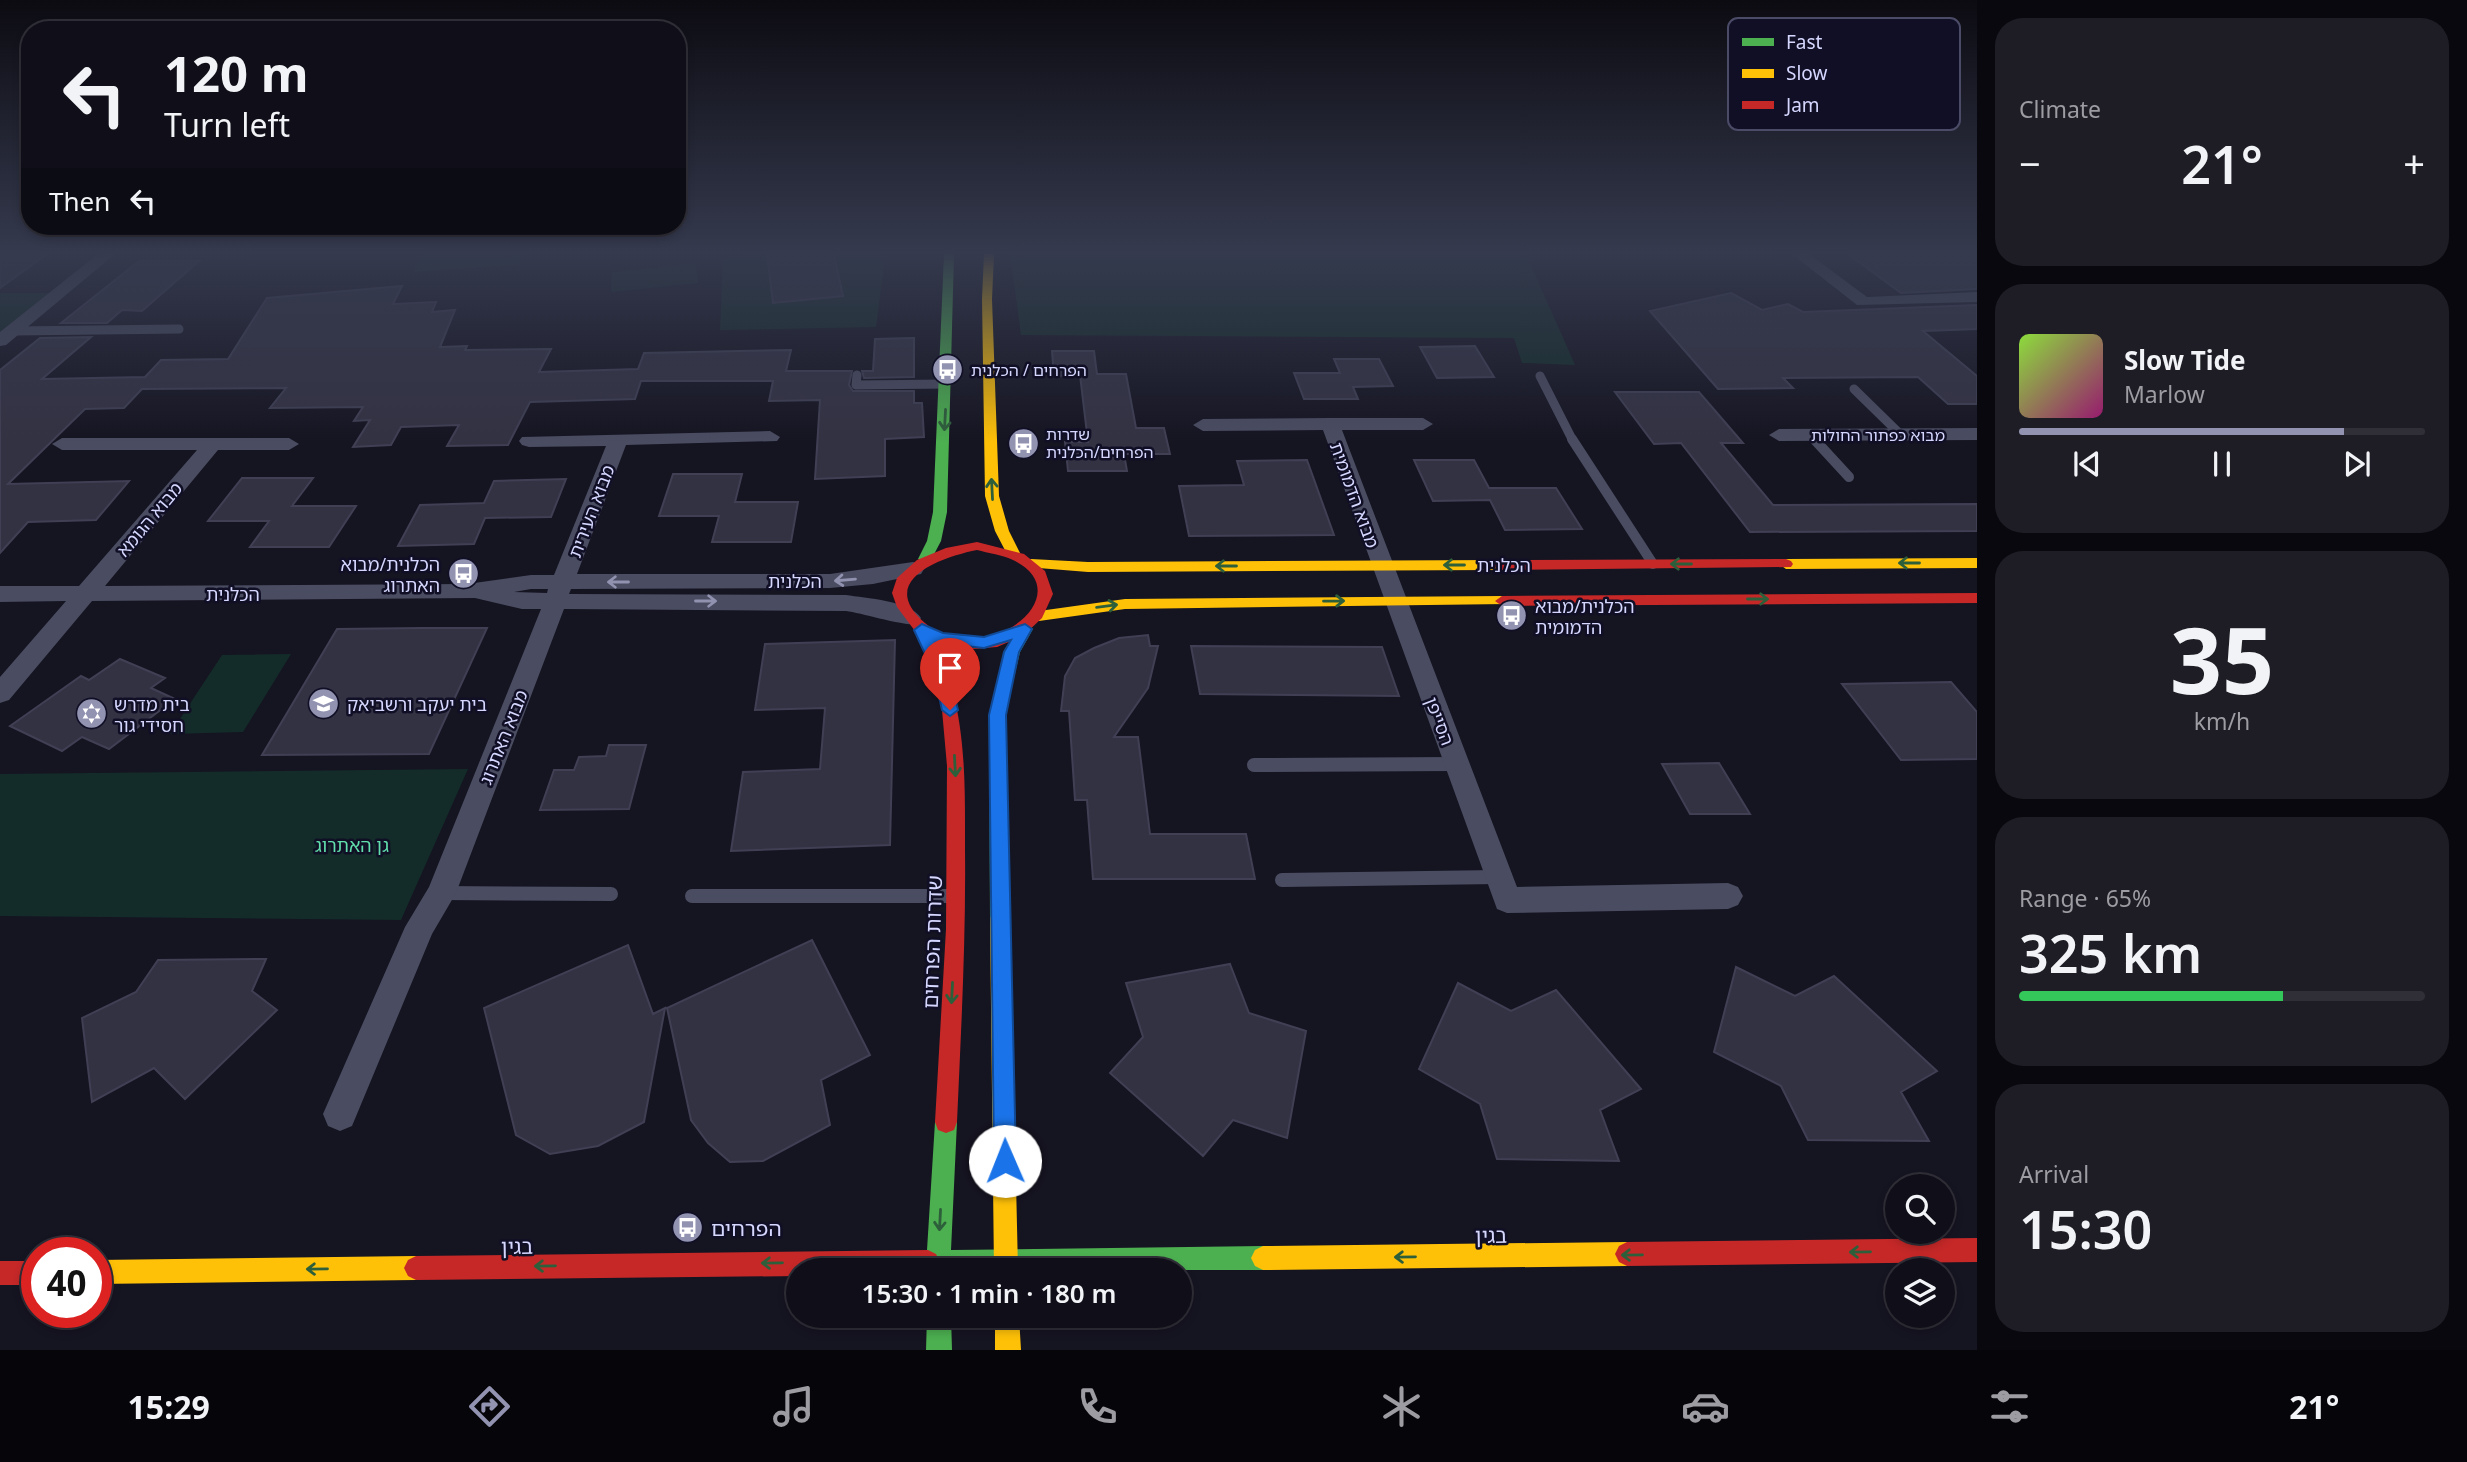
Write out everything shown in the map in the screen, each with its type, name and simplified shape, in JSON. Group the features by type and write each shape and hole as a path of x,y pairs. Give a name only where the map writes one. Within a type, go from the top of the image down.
{"street":[{"path":"7,336 30,317"},
{"path":"947,317 940,512 934,541 919,564 904,580 902,606 915,624 940,638 984,643 1025,629"},
{"path":"987,317 992,496 1002,531 1013,553"},
{"name":"מבוא הדמומית","path":"1329,424 1381,565"},
{"name":"מבוא הדמומית","path":"1203,425 1423,424"},
{"name":"מבוא כפתור החולות","path":"1779,435 1977,435"},
{"name":"מבוא העירית","path":"529,441 770,437"},
{"name":"מבוא העירית","path":"560,591 618,440"},
{"path":"62,444 289,444"},
{"name":"מבוא הגומא","path":"0,694 213,444"},
{"path":"919,564 949,550 977,546 1013,553 1031,564 1046,589 1046,603 1039,616 1025,629 1012,652 997,715 1006,1258"},
{"name":"הכלנית","path":"1031,564 1977,563"},
{"name":"הכלנית","path":"0,594 467,592 509,599 560,591 830,581 919,564"},
{"name":"הסייפן","path":"1381,565 1507,900 1728,896"},
{"name":"הכלנית","path":"560,591 846,603 885,609 915,624"},
{"name":"מבוא האתרוג","path":"340,1115 419,927 441,893 560,591"},
{"name":"הכלנית","path":"1039,616 1125,604 1394,600 1977,598"},
{"name":"שדרות הפרחים","path":"915,624 941,671 950,710 956,766 956,896 938,1258"},
{"name":"בגין","path":"1192,1263 1977,1250"},
{"name":"בגין","path":"112,1272 786,1267"},
{"path":"0,1273 21,1273"},
{"path":"939,1328 939,1350"},
{"path":"1007,1328 1008,1350"}],"lane":[{"path":"7,336 179,329"},
{"path":"857,374 856,385 946,384"},
{"path":"1540,376 1573,442 1653,564"},
{"path":"1854,389 1901,435"},
{"path":"1810,435 1849,477"},
{"path":"1254,765 1456,764"},
{"path":"1282,880 1498,877"},
{"path":"441,893 611,894"},
{"path":"692,896 956,896"}],"green space":[{"path":"0,317 20,317 0,333"},
{"path":"721,317 877,317 876,327 720,330"},
{"path":"1019,317 1554,317 1575,365 1522,363 1514,338 1021,335"},
{"path":"291,654 243,732 170,734 222,655"},
{"name":"גן האתרוג","path":"468,769 401,920 0,916 0,774"}],"building":[{"path":"69,317 114,317 107,323 61,323"},
{"path":"255,317 452,317 440,347 467,346 465,350 551,349 539,372 638,369 644,353 791,350 786,371 852,371 849,385 853,391 914,391 914,403 922,403 924,437 885,439 885,476 815,479 820,400 769,401 773,381 641,381 635,399 530,402 508,445 447,446 459,425 401,427 391,445 353,447 370,420 354,421 363,407 270,408 286,388 142,389 124,408 85,409 8,484 129,481 96,520 28,522 0,553 0,370 40,338 91,337 42,379 145,377 161,360 228,359"},
{"path":"1655,317 1977,317 1977,329 1923,331 1977,376 1977,404 1948,404 1918,377 1783,378 1793,388 1718,389"},
{"path":"914,338 914,377 864,378 862,371 873,371 875,339"},
{"path":"1475,346 1494,377 1437,378 1420,347"},
{"path":"1052,351 1094,351 1097,374 1126,374 1136,428 1164,428 1170,454 1124,454 1127,471 1068,471 1065,442 1088,442 1080,375 1054,376"},
{"path":"1334,359 1379,359 1393,386 1353,387 1358,399 1304,399 1294,373 1340,373"},
{"path":"1615,392 1699,392 1743,443 1721,443 1773,505 1977,504 1977,531 1750,532 1681,443 1654,444"},
{"path":"1307,460 1334,535 1189,536 1179,486 1244,485 1237,461"},
{"path":"1414,460 1474,460 1489,488 1556,488 1582,529 1505,530 1490,500 1433,501"},
{"path":"673,474 742,474 735,502 798,502 791,542 712,542 719,516 659,516"},
{"path":"242,478 313,478 292,506 356,506 329,547 250,547 269,521 208,521"},
{"path":"566,479 551,517 485,518 474,544 398,546 420,505 484,503 494,481"},
{"path":"487,628 429,754 262,755 337,629"},
{"path":"1148,635 1150,646 1158,646 1148,688 1114,737 1138,737 1150,834 1246,834 1255,879 1093,879 1087,800 1075,800 1069,711 1061,711 1065,676 1075,658 1094,648 1119,638"},
{"path":"895,640 890,845 731,851 743,772 820,769 825,708 755,710 765,644"},
{"path":"1191,646 1382,647 1399,696 1200,694"},
{"name":"בית מדרש חסידי גור","path":"120,659 165,678 151,688 175,699 109,749 82,737 62,751 10,726 81,676 89,680"},
{"path":"1951,682 1977,712 1977,759 1901,760 1842,684"},
{"path":"609,745 646,745 629,809 540,810 554,770 574,770 579,757 606,756"},
{"path":"1719,763 1750,814 1690,814 1662,764"},
{"path":"812,940 870,1055 821,1080 830,1125 763,1161 730,1162 708,1143 691,1120 667,1008"},
{"path":"628,945 653,1014 665,1008 644,1122 598,1146 550,1154 516,1135 484,1008"},
{"path":"266,959 252,991 277,1010 185,1099 154,1068 92,1102 82,1018 136,992 158,960"},
{"path":"1230,964 1249,1013 1306,1031 1287,1138 1233,1120 1203,1156 1110,1073 1143,1037 1126,983"},
{"path":"1736,967 1795,996 1834,976 1937,1071 1901,1092 1929,1141 1808,1140 1781,1086 1714,1052"},
{"path":"1458,983 1511,1011 1556,990 1641,1089 1600,1110 1619,1161 1497,1159 1480,1104 1419,1069"}],"traffic: fast":[{"path":"925,559 934,541 940,512 947,317"},
{"path":"1000,918 997,715 1012,652 1025,629"},
{"path":"939,1258 946,1122"},
{"path":"1192,1259 1263,1258"},
{"path":"939,1328 939,1350"}],"traffic: slow":[{"path":"987,317 992,496 1002,531 1013,553"},
{"path":"1786,564 1977,563"},
{"path":"1031,564 1088,567 1499,565"},
{"path":"1039,616 1125,604 1502,601"},
{"path":"1000,918 1006,1258"},
{"path":"1263,1258 1627,1254"},
{"path":"112,1272 416,1268"},
{"path":"1007,1328 1008,1350"}],"traffic: jam":[{"path":"977,546 1019,557 1040,574 1045,594 1037,615 1018,632 992,643 961,645 921,629 904,607 900,593 902,581 922,563 977,546"},
{"path":"1499,565 1786,564"},
{"path":"1502,601 1977,598"},
{"path":"922,630 941,671 950,710 956,766 956,929 946,1122"},
{"path":"1627,1254 1977,1250"},
{"path":"416,1268 786,1264"},
{"path":"0,1273 21,1273"}],"place":[{"name":"הפרחים / הכלנית","path":"948,370"},
{"name":"שדרות הפרחים/הכלנית","path":"1023,443"},
{"name":"הכלנית/מבוא האתרוג","path":"463,574"},
{"name":"הכלנית/מבוא הדמומית","path":"1512,616"},
{"name":"בית יעקב ורשביאק","path":"324,704"},
{"name":"בית מדרש חסידי גור","path":"91,714"},
{"name":"הפרחים","path":"688,1228"}],"route":[{"path":"950,710 941,671 922,630 962,643 984,643 1006,638 1025,629 1012,652 1004,676 997,715 1005,1161"}]}
